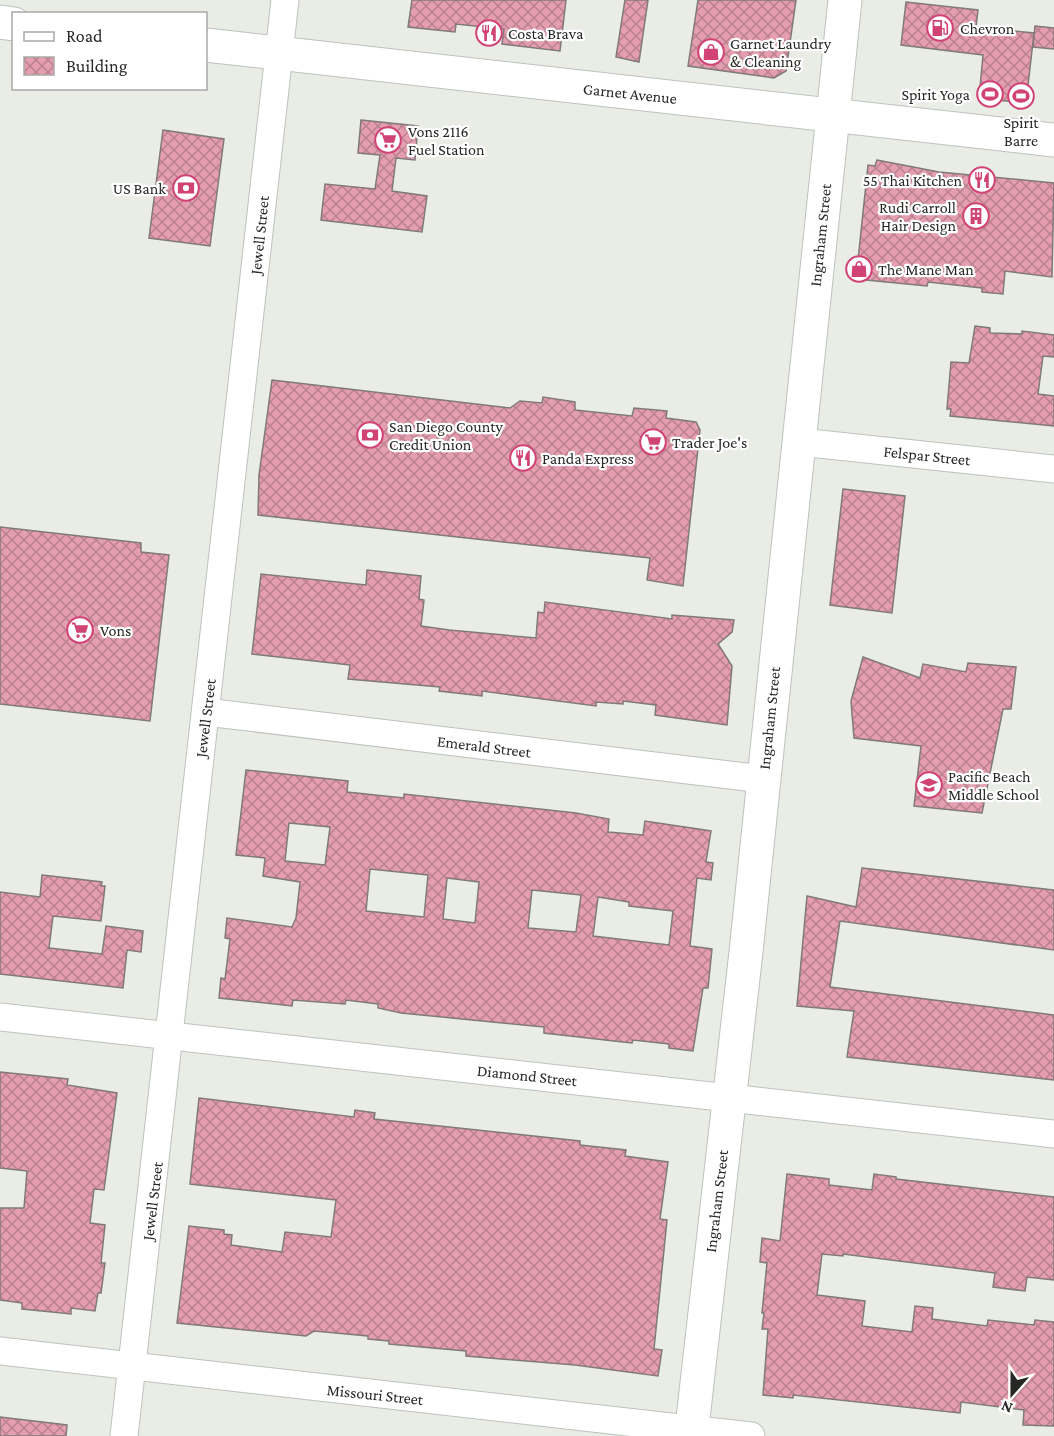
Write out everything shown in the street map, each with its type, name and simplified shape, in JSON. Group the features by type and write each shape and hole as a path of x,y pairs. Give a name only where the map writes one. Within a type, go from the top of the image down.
{"main road":[{"name":"Ingraham Street","path":"691,1433 800,442 845,0"},
{"name":"Garnet Avenue","path":"207,45 1054,140"}],"street":[{"name":"Jewell Street","path":"124,1436 172,1036 285,0"},
{"name":"Felspar Street","path":"800,442 1054,468"},
{"name":"Emerald Street","path":"206,712 763,779"},
{"name":"Diamond Street","path":"0,1017 1054,1134"},
{"name":"Missouri Street","path":"0,1351 691,1433 751,1436"}],"building":[{"path":"412,0 566,0 560,51 502,44 504,29 456,24 455,32 408,27"},
{"path":"625,0 648,0 639,62 616,57"},
{"path":"698,0 796,0 786,71 774,78 688,66"},
{"path":"906,2 978,10 976,27 1034,33 1026,103 979,98 983,55 901,45"},
{"path":"1035,26 1054,28 1054,49 1033,47"},
{"path":"361,120 418,126 415,160 396,158 392,191 427,196 422,232 321,220 325,184 375,189 380,155 358,153"},
{"path":"163,130 224,139 210,246 149,238"},
{"path":"877,160 939,172 1054,183 1052,277 1005,271 1003,294 982,292 982,288 928,282 927,286 856,279 868,165 875,166"},
{"path":"975,326 990,328 990,333 1022,334 1022,331 1054,335 1054,357 1043,356 1038,394 1054,396 1054,426 950,416 951,409 947,409 951,362 969,363"},
{"path":"272,380 510,408 520,401 542,403 543,397 575,402 575,410 632,416 634,408 667,411 666,418 696,422 700,430 683,586 647,580 650,558 258,515 259,475"},
{"path":"843,489 905,496 892,613 830,605"},
{"name":"Vons","path":"0,527 141,543 141,552 169,555 150,721 0,704"},
{"path":"367,570 421,576 419,599 424,600 421,626 449,630 536,638 538,612 544,613 545,602 672,619 672,615 734,620 732,632 718,644 732,666 727,725 655,715 656,705 623,701 623,704 596,702 596,706 482,691 482,696 439,691 440,687 348,679 350,665 252,654 261,574 366,585"},
{"path":"863,657 920,678 923,664 966,672 968,663 1016,667 1011,709 1003,709 982,813 914,806 921,746 854,738 851,701"},
{"path":"246,770 348,781 347,792 404,798 404,794 576,813 609,819 608,832 643,835 645,821 711,831 706,862 713,863 711,880 697,878 690,946 712,949 708,988 703,988 693,1051 669,1048 669,1044 633,1040 632,1043 544,1033 544,1027 401,1013 378,1008 378,1004 346,1000 345,1004 293,1000 292,1006 219,998 221,978 225,979 230,939 225,938 227,918 292,927 296,918 300,882 263,876 265,858 236,855","holes":["289,823 330,827 325,865 285,861","370,869 428,875 424,917 366,911","447,878 479,882 475,923 443,919","532,890 581,895 576,932 528,928","598,897 629,902 629,906 673,911 669,945 593,936"]},
{"path":"862,868 1054,890 1054,950 840,921 830,987 1054,1015 1054,1080 847,1057 854,1011 797,1006 807,896 856,907"},
{"path":"42,875 102,882 101,886 105,886 101,921 53,916 49,948 102,954 106,926 143,931 141,952 127,950 123,988 0,974 0,892 40,897"},
{"path":"0,1072 68,1079 67,1085 117,1093 104,1190 94,1189 90,1223 105,1225 101,1263 105,1263 101,1293 98,1293 95,1311 71,1308 71,1314 22,1309 22,1303 0,1300 0,1208 24,1208 27,1171 0,1168"},
{"path":"199,1098 354,1117 355,1110 375,1113 374,1119 580,1141 580,1145 626,1150 625,1156 668,1162 660,1219 667,1220 654,1349 662,1350 658,1376 575,1365 466,1356 466,1351 389,1344 389,1341 368,1339 368,1336 314,1331 306,1336 177,1323 189,1226 224,1230 224,1234 232,1235 231,1245 282,1252 285,1232 331,1237 336,1200 190,1184"},
{"path":"787,1174 829,1179 829,1185 872,1190 874,1174 896,1177 896,1179 1054,1197 1054,1280 1027,1277 1025,1291 993,1287 995,1273 843,1254 843,1256 822,1254 817,1295 865,1301 862,1326 912,1332 915,1306 933,1308 932,1319 987,1326 988,1320 1034,1325 1035,1320 1054,1322 1054,1426 1023,1425 1024,1410 961,1402 960,1413 793,1395 793,1398 763,1395 768,1329 762,1329 767,1263 760,1262 762,1238 780,1241"},
{"path":"0,1417 67,1425 66,1436 0,1436"}],"place":[{"name":"Chevron","path":"940,28"},
{"name":"Costa Brava","path":"489,33"},
{"name":"Garnet Laundry & Cleaning","path":"711,52"},
{"name":"Spirit Yoga","path":"990,94"},
{"name":"Spirit Barre","path":"1021,96"},
{"name":"Vons 2116 Fuel Station","path":"388,140"},
{"name":"55 Thai Kitchen","path":"982,180"},
{"name":"US Bank","path":"186,188"},
{"name":"Rudi Carroll Hair Design","path":"976,216"},
{"name":"The Mane Man","path":"859,269"},
{"name":"San Diego County Credit Union","path":"370,435"},
{"name":"Trader Joe's","path":"653,442"},
{"name":"Panda Express","path":"523,458"},
{"name":"Vons","path":"80,630"},
{"name":"Pacific Beach Middle School","path":"929,785"}]}
